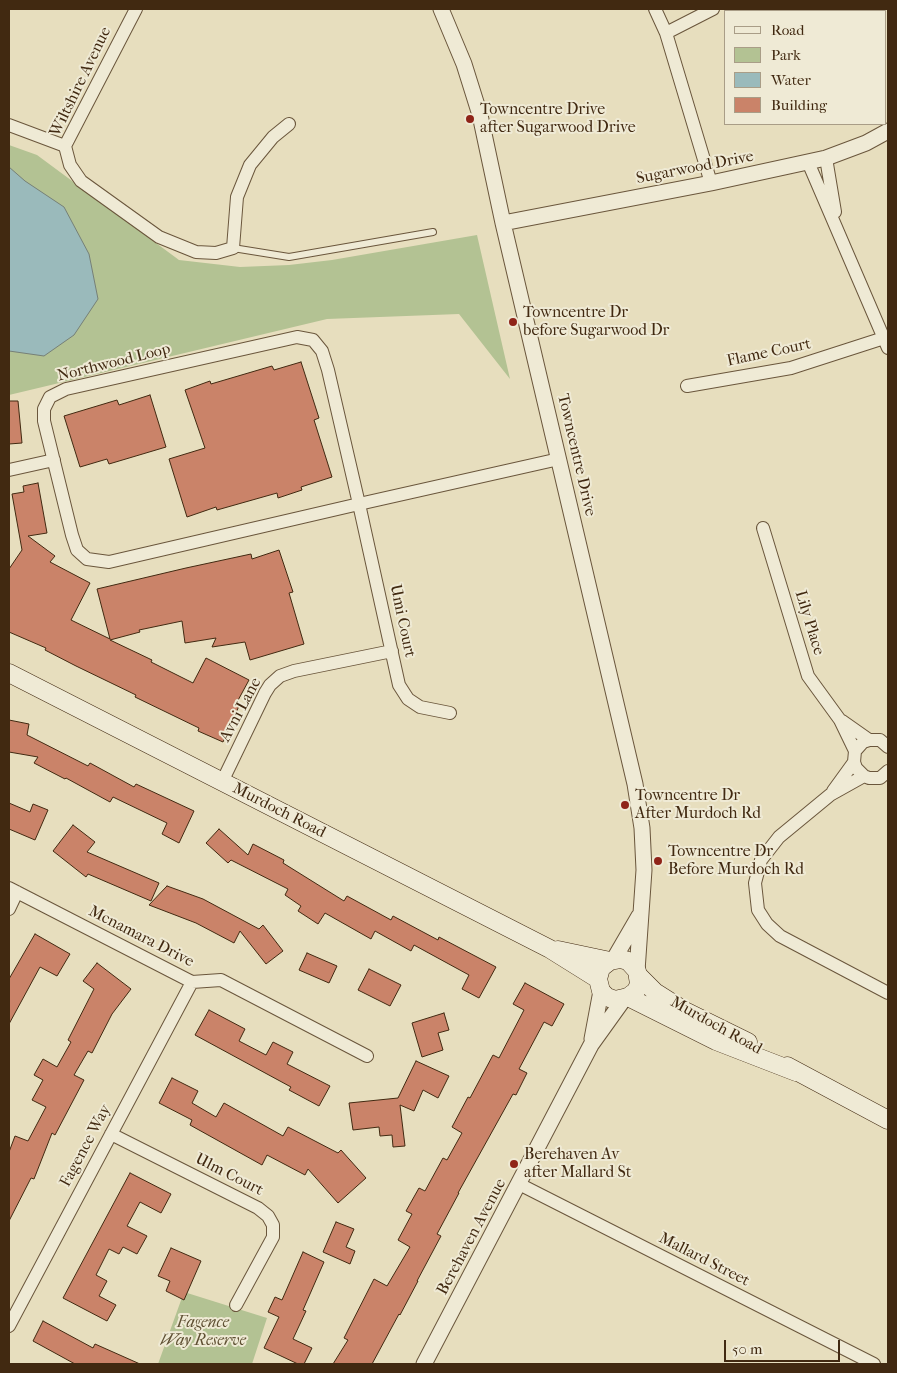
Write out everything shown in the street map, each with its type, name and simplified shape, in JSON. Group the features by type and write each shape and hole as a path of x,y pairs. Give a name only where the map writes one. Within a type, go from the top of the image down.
{"main road":[{"name":"Murdoch Road","path":"9,673 550,949 599,985 607,997 615,1000 626,998 716,1041 796,1072"},
{"name":"Murdoch Road","path":"550,949 628,961 655,992 685,1011 756,1047 796,1072 888,1120"},
{"path":"599,985 601,968 612,960"},
{"path":"626,998 636,991 639,984 638,974"}],"street":[{"name":"Wiltshire Avenue","path":"136,9 65,146 70,165 81,181 159,237 196,252 216,253 233,248"},
{"name":"Towncentre Drive","path":"442,9 456,40 480,115 503,223 634,784 642,828 644,870 638,974"},
{"path":"655,9 666,33 711,183"},
{"path":"666,33 713,9"},
{"path":"233,248 237,197 250,165 273,137 289,124"},
{"path":"9,125 65,146"},
{"name":"Sugarwood Drive","path":"503,223 711,183 826,158 866,143 888,131"},
{"path":"826,158 837,230"},
{"path":"808,162 886,343"},
{"name":"Northwood Loop","path":"359,504 322,351 313,340 297,337 66,389 50,397 44,409 44,421 77,550 87,559 110,562 559,459"},
{"name":"Flame Court","path":"687,386 791,368 886,343"},
{"path":"9,470 54,460"},
{"name":"Umi Court","path":"359,504 399,685 408,699 420,707 450,713"},
{"name":"Lily Place","path":"763,528 808,676 840,720 855,757 856,768 864,776"},
{"name":"Avni Lane","path":"222,782 265,693 270,685 280,676 294,671 392,651"},
{"name":"Lily Place","path":"840,720 881,741"},
{"path":"830,795 863,742 881,741"},
{"path":"885,778 874,779 864,776 830,795 779,837 761,860 755,883 758,910 767,924 780,936 888,993"},
{"path":"9,909 13,890"},
{"name":"Mcnamara Drive","path":"13,890 192,982 221,980 367,1056"},
{"name":"Towncentre Drive","path":"612,960 640,915"},
{"name":"Fagence Way","path":"9,1326 192,982"},
{"name":"Berehaven Avenue","path":"591,1045 599,985"},
{"name":"Berehaven Avenue","path":"424,1364 591,1045 626,998"},
{"name":"Ulm Court","path":"111,1134 258,1208 268,1216 273,1225 273,1237 236,1305"},
{"name":"Mallard Street","path":"519,1184 874,1364"}],"lane":[{"path":"233,248 289,257 433,232"}],"green space":[{"path":"9,145 37,155 179,260 240,267 289,265 332,260 477,235 510,379 459,314 327,319 9,395"},
{"name":"Fagence Way Reserve","path":"184,1292 267,1318 252,1364 158,1364"}],"water":[{"path":"9,167 25,181 64,207 89,254 98,299 74,335 44,356 9,351"}],"building":[{"path":"301,362 319,418 314,420 332,477 301,487 302,490 278,498 277,493 217,510 216,507 187,517 169,459 205,448 185,390 210,381 211,384 272,366 274,370"},
{"path":"150,395 166,447 109,464 107,459 80,467 64,416 117,400 119,405"},
{"path":"9,401 18,401 22,443 9,444"},
{"path":"38,483 47,533 28,536 55,556 50,562 90,583 71,620 110,639 97,589 251,554 252,559 279,550 293,592 289,593 304,644 250,660 245,642 212,647 216,638 185,643 182,621 139,630 140,632 110,640 152,660 151,662 193,683 206,658 249,680 236,704 239,706 223,742 198,731 199,728 135,697 136,695 45,650 46,648 9,632 9,569 22,550 12,494 24,492 23,486"},
{"path":"9,720 29,724 27,735 88,766 90,763 134,787 136,784 194,811 179,843 162,834 167,823 113,797 110,802 65,779 34,763 38,757 9,752"},
{"path":"9,803 30,812 33,804 48,810 35,840 9,829"},
{"path":"73,825 95,842 87,852 159,883 151,901 88,874 86,877 53,851"},
{"path":"219,829 248,855 253,844 284,860 283,863 344,901 347,896 391,920 393,916 438,940 439,937 496,967 479,998 462,989 469,975 414,945 411,951 375,931 371,939 325,913 318,924 298,911 301,906 285,895 288,889 231,860 228,863 206,843"},
{"path":"167,886 203,899 259,929 263,925 283,951 266,964 240,931 234,943 196,923 149,905"},
{"path":"35,934 70,954 57,976 40,967 9,1024 9,979"},
{"path":"307,953 337,966 329,983 299,970"},
{"path":"97,963 131,989 112,1014 92,1053 88,1051 74,1075 84,1080 55,1135 52,1133 34,1179 31,1178 9,1221 9,1152 15,1136 28,1141 46,1107 32,1100 43,1080 34,1075 43,1059 57,1067 71,1042 68,1040 94,989 83,981"},
{"path":"369,969 401,985 390,1006 358,990"},
{"path":"525,983 564,1004 552,1026 544,1022 519,1069 527,1073 516,1095 513,1094 458,1193 437,1234 441,1236 372,1364 333,1364 348,1340 344,1338 374,1279 387,1286 410,1247 398,1240 412,1214 406,1211 419,1188 425,1191 443,1158 447,1160 462,1133 452,1127 493,1055 499,1058 524,1010 513,1004"},
{"path":"209,1010 245,1029 239,1041 266,1055 273,1042 293,1052 287,1064 330,1086 319,1106 289,1090 291,1087 195,1035"},
{"path":"444,1013 449,1030 438,1033 443,1050 422,1057 412,1023"},
{"path":"416,1061 449,1076 438,1098 423,1090 414,1111 400,1105 405,1146 393,1147 392,1135 380,1136 379,1127 353,1130 349,1103 398,1098"},
{"path":"172,1078 198,1091 192,1103 216,1117 224,1103 283,1136 288,1127 338,1153 341,1150 366,1178 338,1203 308,1169 305,1175 267,1155 262,1165 190,1125 192,1120 159,1103"},
{"path":"130,1173 171,1194 161,1213 140,1202 127,1226 147,1236 137,1254 123,1247 119,1254 109,1249 96,1275 107,1281 99,1296 116,1305 107,1321 63,1298"},
{"path":"336,1222 354,1229 346,1247 355,1251 350,1264 323,1252"},
{"path":"171,1248 201,1261 184,1300 166,1291 170,1281 158,1276"},
{"path":"303,1252 324,1262 303,1310 306,1311 293,1339 312,1348 304,1364 298,1364 264,1348 279,1317 268,1312 275,1297 282,1300"},
{"path":"43,1321 93,1348 95,1344 140,1364 75,1364 33,1341"}],"place":[{"name":"Towncentre Drive after Sugarwood Drive","path":"470,119"},
{"name":"Towncentre Dr before Sugarwood Dr","path":"513,322"},
{"name":"Towncentre Dr After Murdoch Rd","path":"625,805"},
{"name":"Towncentre Dr Before Murdoch Rd","path":"658,861"},
{"name":"Berehaven Av after Mallard St","path":"514,1164"}]}
